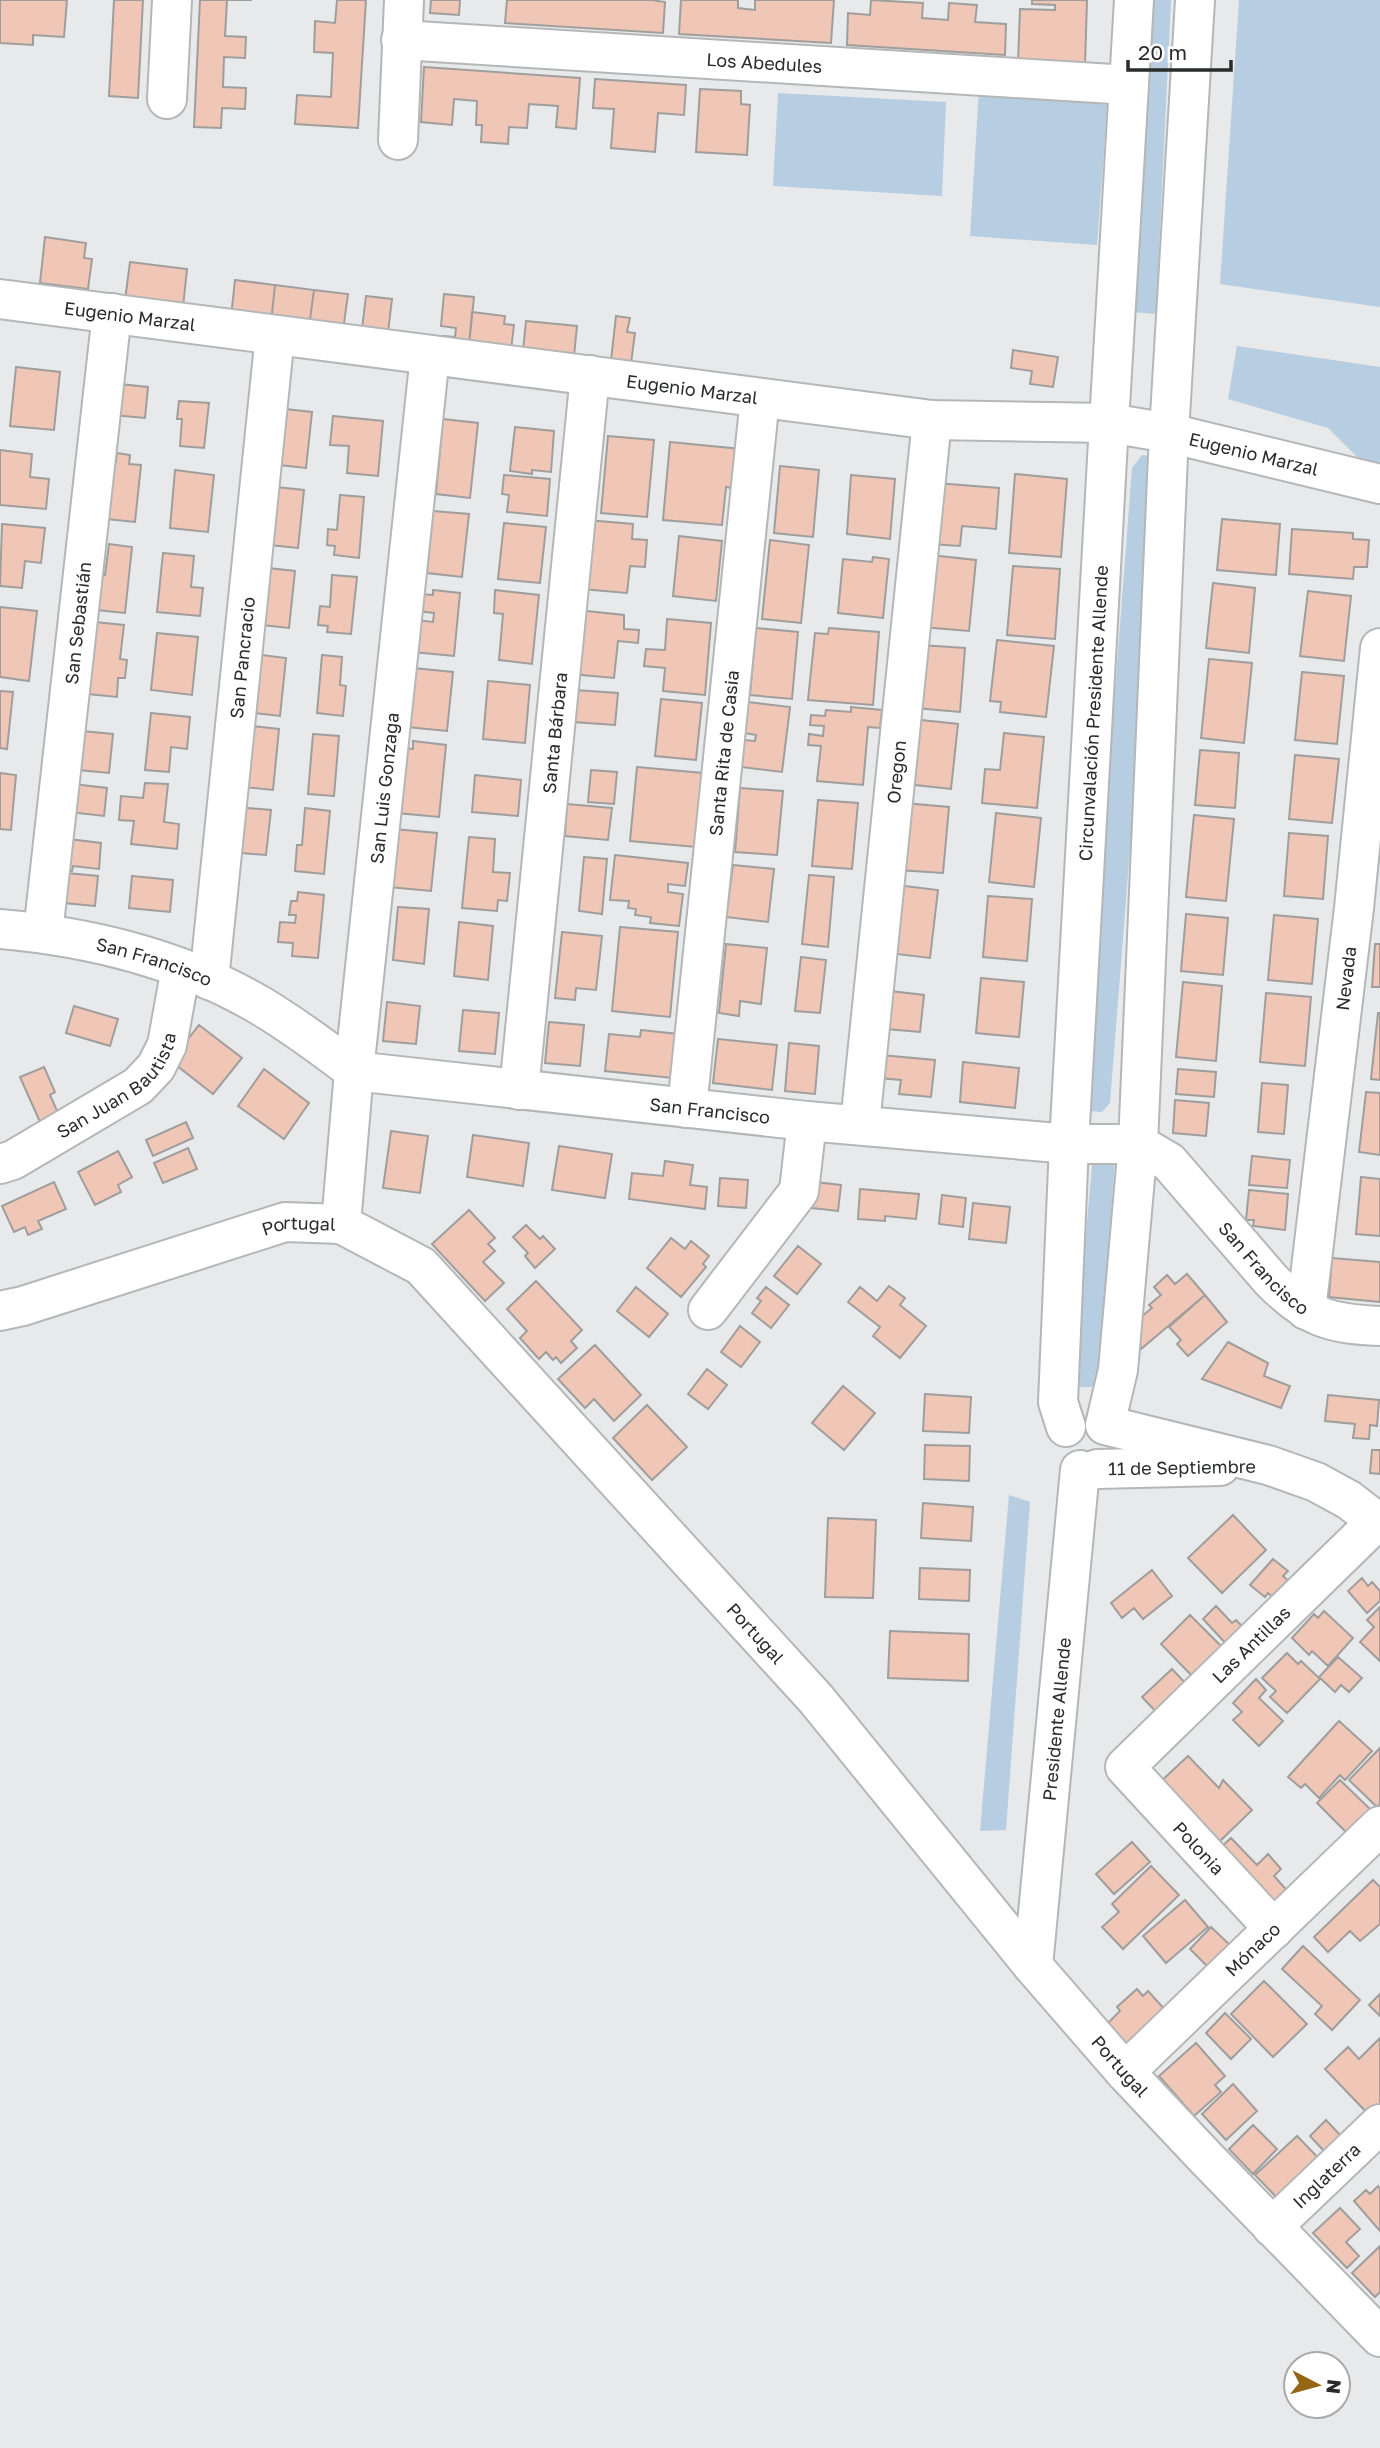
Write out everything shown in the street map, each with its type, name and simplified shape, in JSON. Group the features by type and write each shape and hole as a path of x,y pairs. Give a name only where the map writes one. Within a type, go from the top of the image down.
{"street":[{"path":"167,99 172,0"},
{"path":"398,140 404,0"},
{"name":"Circunvalación Presidente Allende","path":"1088,1469 1066,1460 1062,1452 1060,1443 1066,1427 1058,1402 1069,1144 1134,0"},
{"path":"1105,1425 1118,1370 1138,1144 1169,433 1195,0"},
{"name":"Los Abedules","path":"401,40 1129,85"},
{"name":"Eugenio Marzal","path":"0,299 932,420 1109,423 1169,433 1380,484"},
{"name":"San Sebastián","path":"43,933 113,313"},
{"name":"San Pancracio","path":"195,974 275,335"},
{"name":"San Luis Gonzaga","path":"341,1224 354,1071 430,355"},
{"name":"Santa Bárbara","path":"519,1090 590,375"},
{"name":"Santa Rita de Casia","path":"687,1108 760,398"},
{"name":"Oregon","path":"860,1124 932,420"},
{"name":"Nevada","path":"1306,1310 1367,910 1380,648"},
{"name":"San Francisco","path":"0,929 90,941 136,953 195,974 270,1012 308,1036 354,1071 807,1121 1069,1144 1138,1144 1169,1162 1287,1296 1306,1310 1344,1325 1380,1326"},
{"name":"San Juan Bautista","path":"0,1164 13,1160 138,1086 156,1067 195,974"},
{"path":"708,1310 799,1191 807,1121"},
{"name":"Portugal","path":"0,1311 285,1222 341,1224 421,1266 816,1699 1033,1966 1125,2072 1380,2337"},
{"path":"1066,1427 1073,1421 1098,1419 1105,1425 1113,1440 1110,1458 1088,1469"},
{"name":"11 de Septiembre","path":"1105,1425 1268,1465 1316,1482 1349,1500 1379,1522"},
{"name":"11 de Septiembre","path":"1088,1469 1268,1465"},
{"name":"Presidente Allende","path":"1033,1966 1088,1469"},
{"name":"Las Antillas","path":"1125,1767 1379,1522"},
{"name":"Polonia","path":"1125,1767 1274,1929"},
{"name":"Mónaco","path":"1125,2072 1380,1826"},
{"name":"Inglaterra","path":"1272,2227 1380,2124"}],"shaded area":[{"path":"1149,0 1171,0 1156,314 1132,312"},
{"path":"1239,0 1380,0 1380,307 1220,284"},
{"path":"979,90 1108,96 1097,245 970,236"},
{"path":"778,93 946,102 942,196 773,186"},
{"path":"1237,346 1380,367 1380,463 1358,458 1328,428 1228,399"},
{"path":"1142,455 1153,456 1160,468 1110,1103 1102,1112 1088,1111 1084,1096 1132,468"},
{"path":"1093,1155 1115,1158 1100,1380 1091,1387 1080,1387 1073,1379"},
{"path":"1009,1495 1030,1502 1006,1830 980,1831"}],"building":[{"path":"0,0 67,0 64,37 33,35 33,45 0,43"},
{"path":"114,0 143,0 138,98 109,96"},
{"path":"200,0 227,0 225,36 246,37 245,58 224,57 223,87 246,88 245,109 222,108 221,128 194,127"},
{"path":"337,0 366,0 358,128 295,124 297,95 331,97 333,53 314,52 315,21 335,23"},
{"path":"431,0 460,0 459,15 430,13"},
{"path":"507,0 665,2 663,33 505,23"},
{"path":"681,0 738,0 738,8 755,10 755,0 834,0 831,43 679,34"},
{"path":"871,0 923,3 922,18 948,20 949,3 977,5 975,22 1006,24 1005,55 847,45 848,13 870,15"},
{"path":"1032,0 1087,0 1085,65 1018,63 1020,9 1055,10 1055,5 1032,4"},
{"path":"424,67 580,78 576,129 556,127 558,106 529,104 527,128 509,127 508,144 481,142 482,125 476,125 477,101 454,99 452,125 421,122"},
{"path":"595,79 686,85 684,115 658,113 655,152 611,148 614,109 593,108"},
{"path":"700,89 741,91 741,104 750,105 747,155 696,152"},
{"path":"45,237 86,243 84,258 92,259 88,289 40,283"},
{"path":"130,262 187,269 183,307 125,300"},
{"path":"235,280 275,285 271,323 231,317"},
{"path":"275,285 314,290 309,327 271,323"},
{"path":"314,290 348,294 343,331 309,327"},
{"path":"444,294 474,297 468,355 442,352 443,336 455,337 456,328 441,326"},
{"path":"366,296 392,299 388,332 362,329"},
{"path":"472,312 505,316 504,324 514,325 511,350 468,355"},
{"path":"616,316 630,318 627,332 635,333 630,371 610,369"},
{"path":"526,321 577,326 573,366 522,361"},
{"path":"1013,350 1058,357 1053,387 1030,384 1032,371 1011,368"},
{"path":"16,367 60,372 54,430 10,426"},
{"path":"109,383 148,387 145,418 113,415"},
{"path":"179,401 209,403 204,448 180,446 182,419 177,419"},
{"path":"276,408 312,412 306,468 270,464"},
{"path":"333,416 383,421 378,476 347,473 349,446 330,445"},
{"path":"443,419 478,423 470,498 436,494"},
{"path":"515,427 554,431 551,472 532,470 532,474 510,471"},
{"path":"608,436 654,440 647,517 601,513"},
{"path":"670,442 741,449 737,489 726,487 722,525 663,520"},
{"path":"0,450 32,454 30,477 49,479 46,509 0,505"},
{"path":"117,453 130,455 129,464 141,465 135,522 97,518 103,461 116,462"},
{"path":"780,466 819,470 813,537 774,533"},
{"path":"175,470 214,475 208,532 170,528"},
{"path":"1015,474 1067,479 1061,557 1009,553"},
{"path":"504,475 550,479 547,516 507,512 509,495 502,494"},
{"path":"851,475 895,479 890,539 847,534"},
{"path":"936,483 999,488 996,529 962,526 960,546 931,544"},
{"path":"266,486 304,490 298,548 260,544"},
{"path":"340,495 364,497 359,558 334,555 335,546 327,545 328,529 337,530"},
{"path":"433,511 469,514 462,577 427,573"},
{"path":"1222,519 1280,524 1276,575 1217,570"},
{"path":"587,520 633,524 632,539 647,540 645,567 630,566 627,593 582,589"},
{"path":"504,523 546,527 540,583 498,579"},
{"path":"2,524 45,528 41,563 25,561 22,588 0,586"},
{"path":"1292,529 1353,533 1353,539 1369,540 1367,567 1354,567 1353,579 1289,574"},
{"path":"679,536 722,541 716,601 673,596"},
{"path":"770,540 809,545 801,623 762,619"},
{"path":"109,544 132,547 125,613 87,609 91,573 105,575"},
{"path":"163,553 194,556 191,587 203,588 200,616 157,612"},
{"path":"930,555 976,560 969,631 922,627"},
{"path":"873,557 889,559 883,618 838,613 843,559 872,562"},
{"path":"1013,566 1060,569 1055,639 1007,635"},
{"path":"259,567 295,571 289,628 252,624"},
{"path":"332,575 357,577 351,634 327,632 328,626 318,625 320,606 330,607"},
{"path":"1213,583 1255,588 1249,653 1206,648"},
{"path":"433,590 460,593 454,656 413,652 416,620 433,622 434,613 417,611 419,594 433,595"},
{"path":"495,590 539,595 532,664 499,660 503,614 494,613"},
{"path":"1308,591 1351,596 1344,661 1300,656"},
{"path":"0,607 37,611 29,681 0,677"},
{"path":"577,610 624,615 624,629 639,630 638,643 618,641 614,678 571,674"},
{"path":"667,619 711,623 705,695 663,691 665,668 644,666 646,649 665,650"},
{"path":"85,621 124,625 120,659 127,660 125,678 118,678 117,697 78,693"},
{"path":"756,628 798,632 792,699 750,695"},
{"path":"829,628 879,632 873,705 808,700 815,633 828,634"},
{"path":"157,633 198,637 192,695 151,690"},
{"path":"997,640 1054,646 1046,717 1000,712 1001,702 990,701"},
{"path":"920,645 965,648 960,712 915,708"},
{"path":"254,654 286,658 280,716 254,713"},
{"path":"322,655 342,657 340,685 346,686 343,716 317,713"},
{"path":"1209,659 1252,663 1244,743 1201,738"},
{"path":"413,668 453,672 447,731 407,727"},
{"path":"1302,672 1344,676 1337,744 1295,740"},
{"path":"488,681 530,685 525,743 483,739"},
{"path":"575,690 618,693 615,725 573,722"},
{"path":"0,691 13,692 7,749 0,748"},
{"path":"661,699 702,703 696,760 655,756"},
{"path":"748,702 790,707 782,772 741,767 744,740 755,741 756,735 744,733"},
{"path":"851,707 882,710 880,728 868,727 863,785 817,781 821,746 808,745 809,734 823,736 824,726 810,725 811,715 825,716 826,710 851,712"},
{"path":"151,713 190,717 187,749 171,747 169,772 145,770"},
{"path":"912,719 958,724 951,789 906,784"},
{"path":"242,725 279,729 273,790 235,786"},
{"path":"82,731 113,734 109,773 79,770"},
{"path":"1004,733 1044,737 1037,808 982,803 985,769 1000,770"},
{"path":"313,734 339,736 334,796 308,794"},
{"path":"413,741 446,745 439,817 397,813 403,748 413,749"},
{"path":"1200,750 1239,753 1235,808 1195,805"},
{"path":"1295,755 1339,759 1332,823 1289,819"},
{"path":"637,767 703,773 696,847 630,841"},
{"path":"591,770 617,772 614,804 588,802"},
{"path":"0,773 16,775 11,830 0,829"},
{"path":"475,775 521,780 518,816 472,812"},
{"path":"64,783 107,788 104,816 61,811"},
{"path":"145,783 168,784 164,822 179,824 177,849 131,844 134,821 119,820 121,796 143,798"},
{"path":"740,788 783,791 777,855 735,852"},
{"path":"818,800 858,803 852,869 812,866"},
{"path":"904,803 949,807 943,873 898,870"},
{"path":"567,804 612,808 608,840 565,836"},
{"path":"235,807 271,810 266,855 230,852"},
{"path":"305,808 330,811 324,874 295,871 297,845 302,845"},
{"path":"996,813 1041,818 1034,887 989,882"},
{"path":"1194,815 1234,819 1226,901 1186,897"},
{"path":"394,829 437,833 431,891 389,887"},
{"path":"1289,833 1328,836 1323,899 1284,896"},
{"path":"469,837 495,839 493,872 510,873 507,901 498,900 497,911 462,908"},
{"path":"60,838 101,843 99,869 73,866 72,871 56,870"},
{"path":"615,855 688,863 685,886 668,884 668,892 683,894 679,926 650,923 651,917 635,915 636,909 628,908 629,901 610,900"},
{"path":"584,857 607,859 602,914 579,911"},
{"path":"733,865 774,869 768,922 726,917"},
{"path":"56,872 98,876 95,906 53,902"},
{"path":"809,875 834,877 828,947 802,944"},
{"path":"132,876 173,880 170,912 129,908"},
{"path":"896,885 938,890 930,958 888,953"},
{"path":"298,892 324,895 318,958 292,956 293,943 278,942 280,922 295,923 296,915 289,915 291,901 297,901"},
{"path":"988,896 1032,899 1027,961 983,957"},
{"path":"398,907 429,909 424,964 393,960"},
{"path":"1186,914 1228,918 1223,975 1181,971"},
{"path":"1274,915 1318,919 1312,984 1268,980"},
{"path":"459,922 493,926 488,980 454,976"},
{"path":"620,927 678,932 670,1017 612,1011"},
{"path":"562,932 602,936 596,990 576,988 575,1000 555,998"},
{"path":"726,944 767,948 761,1004 740,1001 739,1016 719,1013"},
{"path":"1375,944 1380,944 1380,987 1372,987"},
{"path":"801,957 826,960 820,1013 795,1011"},
{"path":"981,978 1024,982 1019,1037 976,1033"},
{"path":"1183,982 1222,986 1216,1061 1176,1057"},
{"path":"890,991 924,995 920,1032 886,1029"},
{"path":"1266,993 1311,997 1305,1066 1260,1062"},
{"path":"387,1002 420,1006 416,1044 383,1041"},
{"path":"74,1006 118,1019 110,1046 66,1033"},
{"path":"463,1010 499,1013 495,1054 459,1051"},
{"path":"1380,1013 1380,1080 1371,1079"},
{"path":"549,1022 584,1025 580,1066 545,1063"},
{"path":"199,1025 242,1058 213,1094 171,1061"},
{"path":"641,1030 678,1034 673,1078 605,1071 609,1034 640,1037"},
{"path":"718,1039 777,1045 772,1090 713,1083"},
{"path":"789,1043 819,1046 815,1094 785,1091"},
{"path":"881,1055 935,1060 931,1097 899,1094 901,1080 879,1078"},
{"path":"963,1062 1019,1068 1015,1108 960,1102"},
{"path":"44,1067 55,1092 50,1095 58,1113 40,1122 20,1077"},
{"path":"264,1069 309,1103 284,1139 238,1106"},
{"path":"1178,1069 1216,1072 1214,1097 1176,1094"},
{"path":"1262,1083 1288,1085 1284,1134 1258,1132"},
{"path":"1366,1092 1380,1093 1380,1155 1359,1152"},
{"path":"1175,1100 1209,1103 1206,1136 1173,1133"},
{"path":"186,1122 193,1138 153,1156 146,1140"},
{"path":"391,1131 428,1136 420,1193 383,1188"},
{"path":"473,1135 529,1143 523,1186 467,1177"},
{"path":"559,1146 612,1154 605,1198 552,1190"},
{"path":"188,1148 197,1169 163,1183 154,1163"},
{"path":"118,1151 132,1177 118,1185 121,1192 95,1205 78,1172"},
{"path":"1252,1156 1290,1160 1287,1188 1249,1185"},
{"path":"665,1161 693,1165 690,1185 707,1187 705,1209 629,1199 632,1173 663,1176"},
{"path":"1361,1177 1380,1179 1380,1236 1356,1234"},
{"path":"720,1178 748,1180 746,1208 718,1206"},
{"path":"54,1182 66,1209 38,1221 42,1229 28,1235 25,1227 14,1232 2,1206"},
{"path":"815,1182 841,1185 838,1211 812,1208"},
{"path":"860,1189 919,1194 916,1219 885,1216 885,1221 858,1219"},
{"path":"1249,1190 1288,1194 1285,1230 1253,1226 1254,1220 1246,1220"},
{"path":"942,1195 966,1198 963,1227 939,1224"},
{"path":"973,1203 1010,1207 1006,1243 969,1239"},
{"path":"469,1210 495,1238 488,1244 495,1251 483,1262 504,1283 485,1301 432,1244"},
{"path":"526,1225 540,1239 543,1236 555,1249 535,1268 525,1256 528,1253 513,1237"},
{"path":"671,1238 685,1249 691,1241 709,1256 703,1264 706,1267 681,1297 647,1268"},
{"path":"798,1246 821,1264 797,1294 774,1276"},
{"path":"1332,1258 1380,1262 1380,1302 1329,1297"},
{"path":"1187,1274 1205,1295 1141,1349 1136,1321 1152,1308 1149,1305 1161,1295 1154,1287 1167,1275 1175,1284"},
{"path":"536,1281 582,1330 571,1341 577,1348 561,1363 556,1357 553,1360 546,1352 539,1359 520,1338 527,1331 507,1309"},
{"path":"889,1286 905,1298 900,1305 926,1326 900,1358 873,1336 880,1327 848,1302 860,1287 877,1301"},
{"path":"636,1287 668,1314 649,1337 617,1311"},
{"path":"766,1287 789,1305 771,1328 752,1313 761,1301 757,1298"},
{"path":"1205,1295 1227,1322 1188,1356 1177,1344 1181,1340 1169,1327"},
{"path":"740,1326 760,1342 741,1367 721,1352"},
{"path":"1228,1342 1268,1363 1264,1376 1290,1386 1281,1408 1202,1379"},
{"path":"595,1345 641,1395 614,1421 594,1399 585,1408 558,1379"},
{"path":"707,1369 727,1385 708,1409 688,1394"},
{"path":"843,1386 875,1413 844,1450 812,1423"},
{"path":"925,1394 971,1397 969,1433 923,1431"},
{"path":"1328,1395 1379,1400 1377,1426 1370,1425 1369,1439 1353,1438 1355,1424 1325,1421"},
{"path":"647,1405 687,1447 652,1480 613,1438"},
{"path":"925,1445 970,1446 969,1481 924,1479"},
{"path":"1372,1450 1380,1450 1380,1474 1370,1473"},
{"path":"923,1503 973,1507 971,1541 921,1538"},
{"path":"1233,1515 1266,1550 1222,1593 1188,1558"},
{"path":"828,1518 876,1520 873,1598 825,1597"},
{"path":"1273,1559 1288,1571 1283,1576 1294,1586 1279,1603 1268,1593 1265,1597 1250,1585"},
{"path":"920,1568 970,1570 969,1601 919,1599"},
{"path":"1152,1570 1172,1596 1143,1619 1134,1608 1122,1618 1111,1603"},
{"path":"1362,1578 1368,1586 1372,1582 1380,1591 1380,1601 1367,1613 1348,1591"},
{"path":"1216,1606 1232,1623 1236,1620 1249,1633 1231,1649 1203,1619"},
{"path":"1380,1607 1380,1661 1360,1642 1374,1627 1367,1620"},
{"path":"1324,1611 1353,1638 1328,1666 1312,1651 1309,1655 1292,1638 1314,1614 1318,1618"},
{"path":"1190,1615 1226,1651 1196,1680 1161,1644"},
{"path":"890,1631 969,1634 968,1681 888,1678"},
{"path":"1287,1653 1298,1664 1301,1661 1320,1679 1287,1713 1270,1697 1276,1691 1262,1678"},
{"path":"1338,1657 1362,1678 1349,1692 1341,1685 1335,1692 1319,1677"},
{"path":"1172,1669 1191,1689 1161,1717 1142,1697"},
{"path":"1256,1679 1266,1690 1259,1698 1283,1721 1259,1746 1233,1720 1242,1712 1233,1703"},
{"path":"1339,1721 1372,1751 1345,1780 1340,1775 1319,1798 1305,1784 1301,1788 1288,1777"},
{"path":"1380,1748 1380,1804 1377,1807 1349,1780"},
{"path":"1188,1756 1219,1788 1223,1780 1252,1810 1216,1845 1157,1785"},
{"path":"1340,1780 1374,1813 1350,1836 1317,1803"},
{"path":"1231,1838 1257,1865 1268,1854 1281,1869 1274,1876 1291,1895 1277,1908 1220,1848"},
{"path":"1132,1842 1150,1862 1114,1894 1096,1874"},
{"path":"1151,1866 1179,1895 1123,1949 1102,1927 1119,1912 1112,1904"},
{"path":"1373,1880 1380,1887 1380,1924 1360,1941 1350,1931 1328,1952 1314,1937"},
{"path":"1185,1900 1208,1927 1166,1963 1143,1936"},
{"path":"1211,1927 1231,1946 1210,1969 1190,1949"},
{"path":"1303,1946 1360,2000 1332,2030 1315,2014 1322,2006 1282,1969"},
{"path":"1264,1981 1307,2024 1273,2057 1231,2014"},
{"path":"1137,1989 1143,1996 1148,1991 1167,2012 1126,2049 1105,2026 1120,2011 1117,2007"},
{"path":"1380,1994 1380,2016 1369,2005"},
{"path":"1225,2013 1251,2039 1231,2059 1206,2033"},
{"path":"1380,2038 1380,2110 1372,2118 1325,2069 1348,2047 1359,2059"},
{"path":"1196,2043 1225,2076 1215,2085 1221,2092 1194,2116 1159,2076"},
{"path":"1233,2084 1257,2111 1226,2140 1202,2114"},
{"path":"1326,2120 1353,2149 1337,2165 1310,2136"},
{"path":"1253,2125 1277,2149 1253,2174 1229,2149"},
{"path":"1297,2136 1330,2170 1288,2209 1255,2175"},
{"path":"1378,2186 1380,2231 1354,2201 1366,2190 1370,2194"},
{"path":"1340,2208 1360,2229 1346,2242 1359,2256 1347,2268 1313,2233"},
{"path":"1380,2246 1380,2292 1375,2297 1352,2273"}]}
